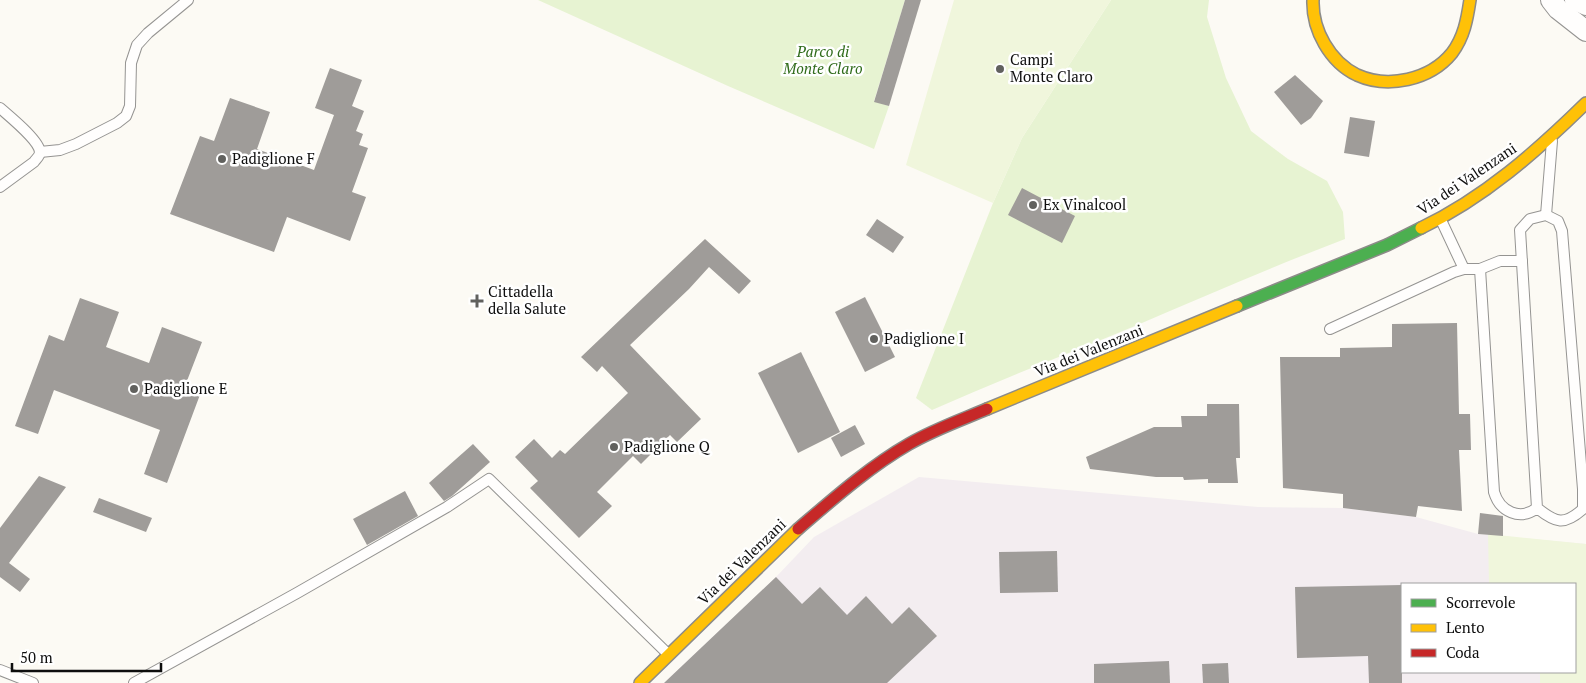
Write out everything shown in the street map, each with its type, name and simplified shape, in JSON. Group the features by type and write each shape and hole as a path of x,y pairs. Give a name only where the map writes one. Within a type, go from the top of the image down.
{"street":[{"path":"1313,0 1315,24 1324,43 1336,60 1351,71 1369,79 1387,82 1405,81 1423,76 1439,66 1463,38 1468,20 1470,0"},
{"path":"1551,0 1558,9 1586,31"},
{"path":"1575,0 1586,5"},
{"name":"Via dei Valenzani","path":"640,683 799,528 844,490 909,444 953,423 1387,245 1440,219 1506,175 1586,104"}],"lane":[{"path":"40,152 60,150 76,144 117,124 126,116 130,106 131,64 137,45 148,32 188,0"},
{"path":"0,108 20,125 37,144 40,152 34,162 0,188"},
{"path":"1546,215 1552,136"},
{"path":"1546,215 1558,221 1562,231 1583,489 1583,509 1572,519 1559,521 1548,517 1537,508 1522,261 1520,230 1530,219 1546,215"},
{"path":"1440,219 1464,269"},
{"path":"1330,329 1464,269 1480,269 1500,261 1522,261"},
{"path":"1480,269 1494,492 1497,501 1510,512 1530,513 1537,508"},
{"path":"134,683 439,512 489,479 669,655"},
{"path":"0,670 33,683"}],"shaded area":[{"path":"919,477 1258,507 1343,508 1416,517 1478,534 1586,544 1586,683 664,683 776,577 814,537"}],"green space":[{"name":"Parco di Monte Claro","path":"538,0 905,0 874,101 889,106 874,149 728,86"},
{"name":"Campi Monte Claro","path":"954,0 1111,0 1022,138 993,203 906,165"},
{"path":"1111,0 1209,0 1207,17 1226,78 1251,131 1288,159 1327,181 1343,212 1345,239 1266,270 932,410 916,398 993,203 1022,138"},
{"path":"1488,534 1586,544 1586,683 1540,683 1540,673 1576,673 1576,583 1489,583"}],"building":[{"path":"905,0 921,0 889,106 874,102"},
{"name":"Padiglione F","path":"330,68 362,80 352,106 364,111 356,131 363,134 359,145 368,148 352,192 366,197 350,241 287,217 274,252 170,214 200,136 214,141 230,98 270,112 257,149 314,170 334,115 315,108"},
{"path":"1295,75 1323,101 1311,118 1301,125 1274,92"},
{"path":"1350,117 1375,121 1369,157 1344,153"},
{"name":"Ex Vinalcool","path":"1022,188 1075,216 1062,243 1008,215"},
{"path":"877,219 904,237 893,253 866,235"},
{"name":"Padiglione Q","path":"705,239 751,281 739,294 709,267 689,289 630,345 701,419 677,442 670,435 641,464 633,456 597,492 612,506 579,538 530,488 538,481 515,457 534,439 552,458 560,450 565,454 628,393 602,366 597,372 581,357"},
{"name":"Padiglione I","path":"865,297 895,357 865,372 835,312"},
{"name":"Padiglione E","path":"80,298 119,312 106,347 149,363 162,327 202,342 185,386 201,392 167,483 144,474 160,430 54,390 38,434 15,426 49,335 64,341"},
{"path":"1457,323 1459,414 1470,414 1471,450 1459,450 1462,511 1418,506 1416,517 1343,508 1343,494 1283,488 1280,357 1340,357 1340,348 1392,347 1392,324"},
{"path":"801,352 840,432 798,453 758,373"},
{"path":"1207,404 1239,404 1240,458 1236,458 1238,483 1208,483 1208,479 1184,480 1183,477 1156,477 1090,469 1086,457 1154,427 1182,427 1181,416 1207,416"},
{"path":"855,425 865,444 841,457 831,438"},
{"path":"473,444 490,462 444,501 429,483"},
{"path":"39,476 66,487 9,563 30,579 20,592 0,577 0,528"},
{"path":"405,491 418,516 367,545 353,519"},
{"path":"99,498 152,518 146,532 93,512"},
{"path":"1480,513 1503,516 1503,536 1478,534"},
{"path":"1057,551 1058,592 1000,593 999,552"},
{"path":"776,577 802,604 820,587 847,615 866,596 892,624 909,607 937,636 887,683 664,683"},
{"path":"1401,585 1402,683 1369,683 1368,656 1297,658 1295,587"},
{"path":"1169,661 1170,683 1094,683 1094,664"},
{"path":"1228,663 1229,683 1203,683 1202,664"}],"traffic: fast":[{"path":"1237,306 1387,245 1421,228"}],"traffic: slow":[{"path":"1313,0 1313,11 1319,33 1331,53 1347,69 1357,75 1382,81 1395,81 1420,76 1443,62 1452,53 1462,34 1470,0"},
{"path":"1421,228 1466,203 1488,188 1529,156 1586,103"},
{"path":"987,409 1237,306"},
{"path":"640,683 798,529"}],"traffic: jam":[{"path":"798,529 852,484 894,453 947,425 987,409"}],"place":[{"name":"Campi Monte Claro","path":"1000,69"},
{"name":"Padiglione F","path":"222,159"},
{"name":"Ex Vinalcool","path":"1033,205"},
{"name":"Cittadella della Salute","path":"477,301"},
{"name":"Padiglione I","path":"874,339"},
{"name":"Padiglione E","path":"134,389"},
{"name":"Padiglione Q","path":"614,447"}]}
